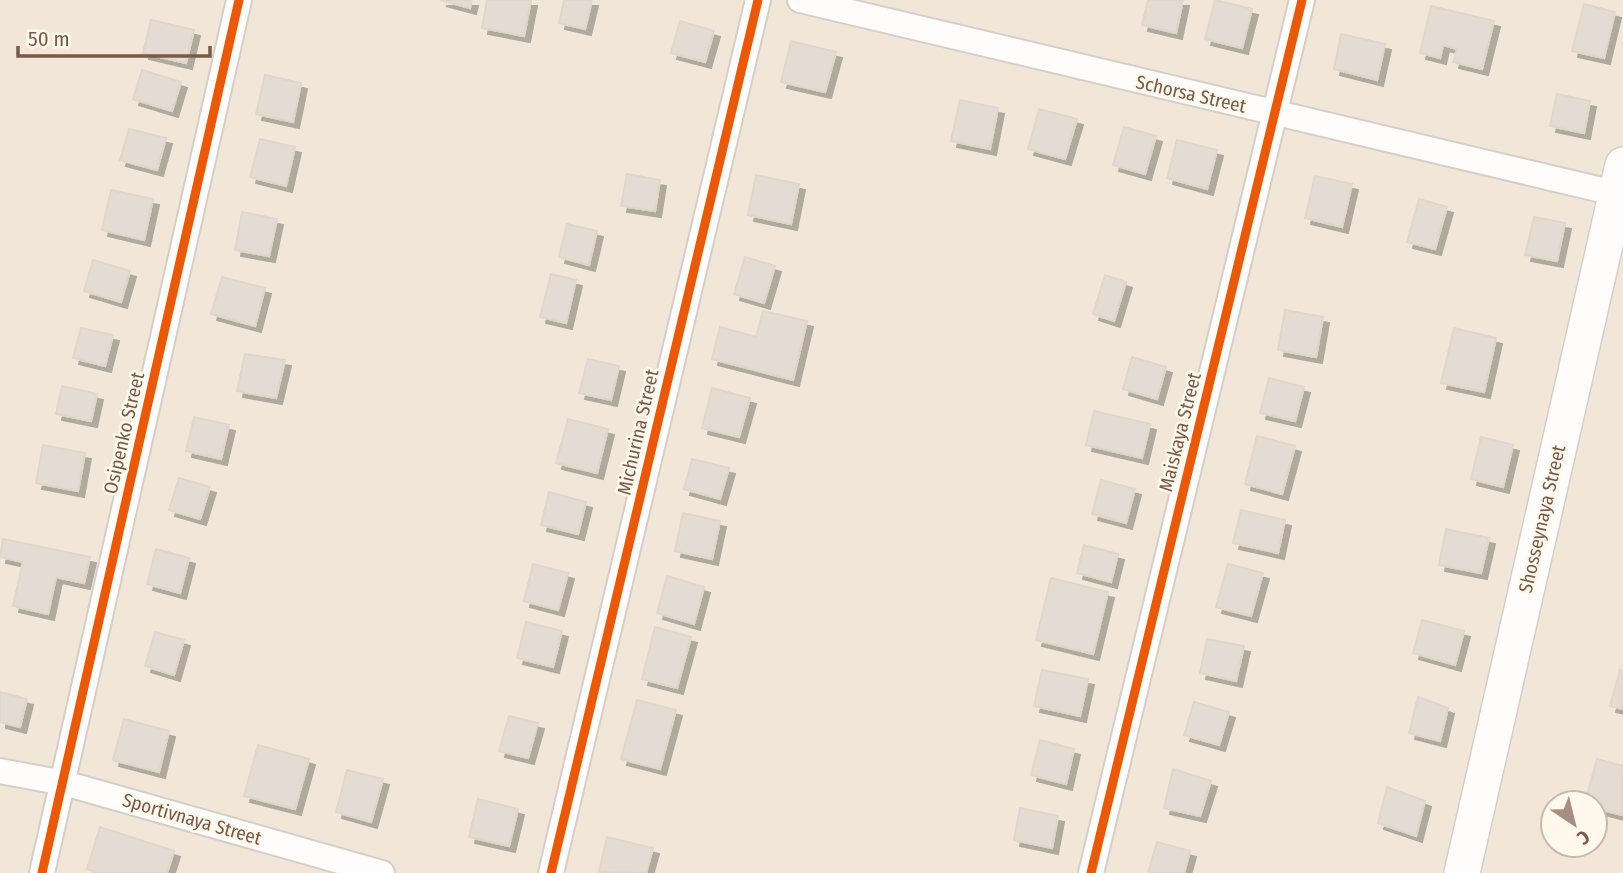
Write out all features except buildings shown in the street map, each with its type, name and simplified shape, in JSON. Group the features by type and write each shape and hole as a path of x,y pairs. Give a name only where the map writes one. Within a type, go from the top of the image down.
{"main road":[{"name":"Shosseynaya Street","path":"1462,873 1621,185"}],"street":[{"name":"Osipenko Street","path":"42,873 239,0"},
{"name":"Michurina Street","path":"551,873 758,0"},
{"name":"Schorsa Street","path":"800,0 1274,114 1621,185"},
{"name":"Maiskaya Street","path":"1091,873 1302,0"},
{"name":"Sportivnaya Street","path":"0,771 64,783 382,873"}],"shaded area":[{"path":"0,0 1623,0 1623,873 0,873"}],"cycle path":[{"path":"42,873 239,0"},
{"path":"551,873 758,0"},
{"path":"1091,873 1302,0"}]}
